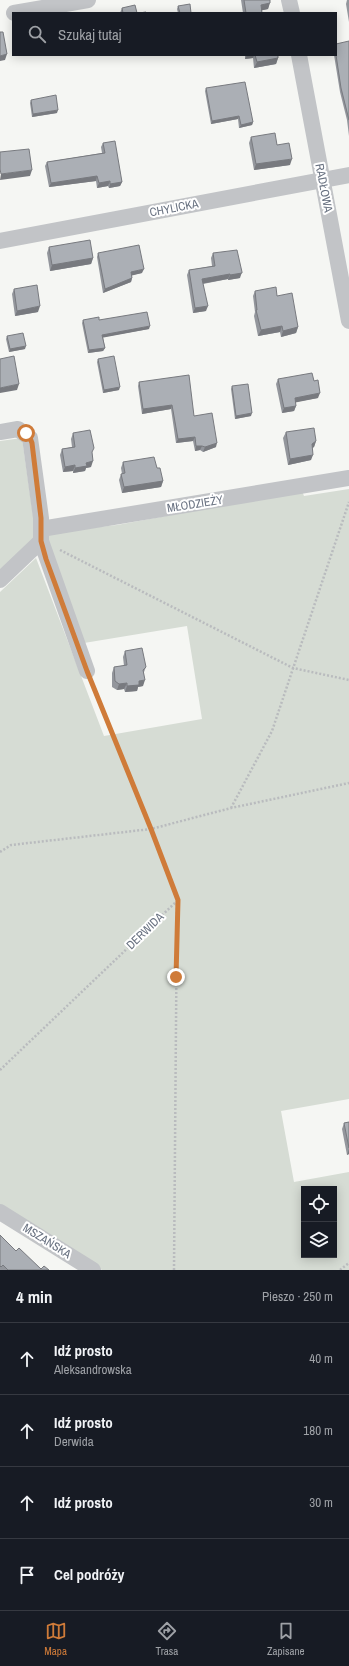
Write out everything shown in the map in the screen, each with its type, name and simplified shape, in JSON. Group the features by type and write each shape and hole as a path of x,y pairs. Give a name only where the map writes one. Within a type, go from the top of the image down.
{"street":[{"path":"20,12 88,0"},
{"path":"289,0 292,12"},
{"path":"0,16 12,13"},
{"name":"RADŁOWA","path":"299,56 349,321"},
{"name":"CHYLICKA","path":"0,241 349,175"},
{"path":"0,432 18,430 30,438 41,518 41,535 46,559 87,671"},
{"name":"MŁODZIEŻY","path":"41,535 349,478"},
{"path":"0,580 41,535"},
{"name":"MSZAŃSKA","path":"0,1212 93,1270"}],"path":[{"path":"231,808 272,731 349,502"},
{"path":"41,535 293,668 349,680"},
{"path":"87,671 178,900 174,1270"},
{"path":"0,852 11,844 151,829 231,808 349,783"},
{"name":"DERWIDA","path":"0,1070 178,900"},
{"path":"340,1270 349,1263"}],"shaded area":[{"path":"22,438 36,536 0,572 0,441"},
{"path":"349,489 349,1099 281,1111 294,1182 349,1172 349,1270 102,1270 0,1207 0,592 36,558 104,736 202,719 187,626 84,643 44,533 117,525 302,491 304,496"}],"building":[{"path":"244,0 270,0 270,3 261,5 262,12 246,12"},
{"path":"190,4 191,12 180,12 178,6"},
{"path":"135,5 137,12 123,12 122,8"},
{"path":"0,32 3,32 7,54 0,56"},
{"path":"349,41 349,120 341,88 336,56 337,44"},
{"path":"255,56 278,56 278,58 257,62"},
{"path":"245,82 253,122 241,125 239,116 212,121 206,88"},
{"path":"56,95 58,110 33,114 31,100"},
{"path":"275,133 277,145 289,143 292,159 256,164 251,137"},
{"path":"115,141 122,182 110,184 110,181 99,183 97,176 51,183 47,162 105,153 103,143"},
{"path":"29,149 32,170 1,174 0,152"},
{"path":"90,240 93,258 52,265 49,247"},
{"path":"139,245 144,269 131,272 132,278 105,289 98,253"},
{"path":"237,250 242,273 202,279 208,306 195,308 189,270 215,266 213,253"},
{"path":"37,285 40,306 17,311 14,289"},
{"path":"276,287 277,296 292,293 298,327 283,331 282,326 261,330 256,310 255,291"},
{"path":"147,312 150,326 102,335 105,348 89,350 83,320 99,317 99,320"},
{"path":"23,333 26,346 10,349 7,336"},
{"path":"14,356 19,384 0,388 0,359"},
{"path":"114,356 120,387 104,390 98,359"},
{"path":"312,373 314,381 318,380 320,393 295,398 296,406 284,408 278,379"},
{"path":"189,375 194,416 212,413 217,443 205,447 196,446 195,437 178,439 172,405 143,409 139,382"},
{"path":"248,384 252,413 236,416 232,386"},
{"path":"314,428 316,441 312,444 313,455 290,459 286,432"},
{"path":"90,430 94,448 92,452 93,461 86,463 87,466 75,468 75,465 65,467 62,449 75,447 73,433"},
{"path":"154,457 157,468 160,468 163,481 124,487 121,474 125,473 123,462"},
{"path":"142,648 146,667 143,670 145,680 139,681 139,685 127,686 127,683 119,684 115,681 114,667 127,665 125,651"},
{"path":"349,1122 349,1148 344,1123"},
{"path":"0,1235 16,1251 19,1248 41,1269 44,1266 49,1270 8,1270 3,1265 1,1267"}],"route":[{"path":"26,433 32,443 41,518 41,541 46,559 87,671 178,900 176,977"}]}
